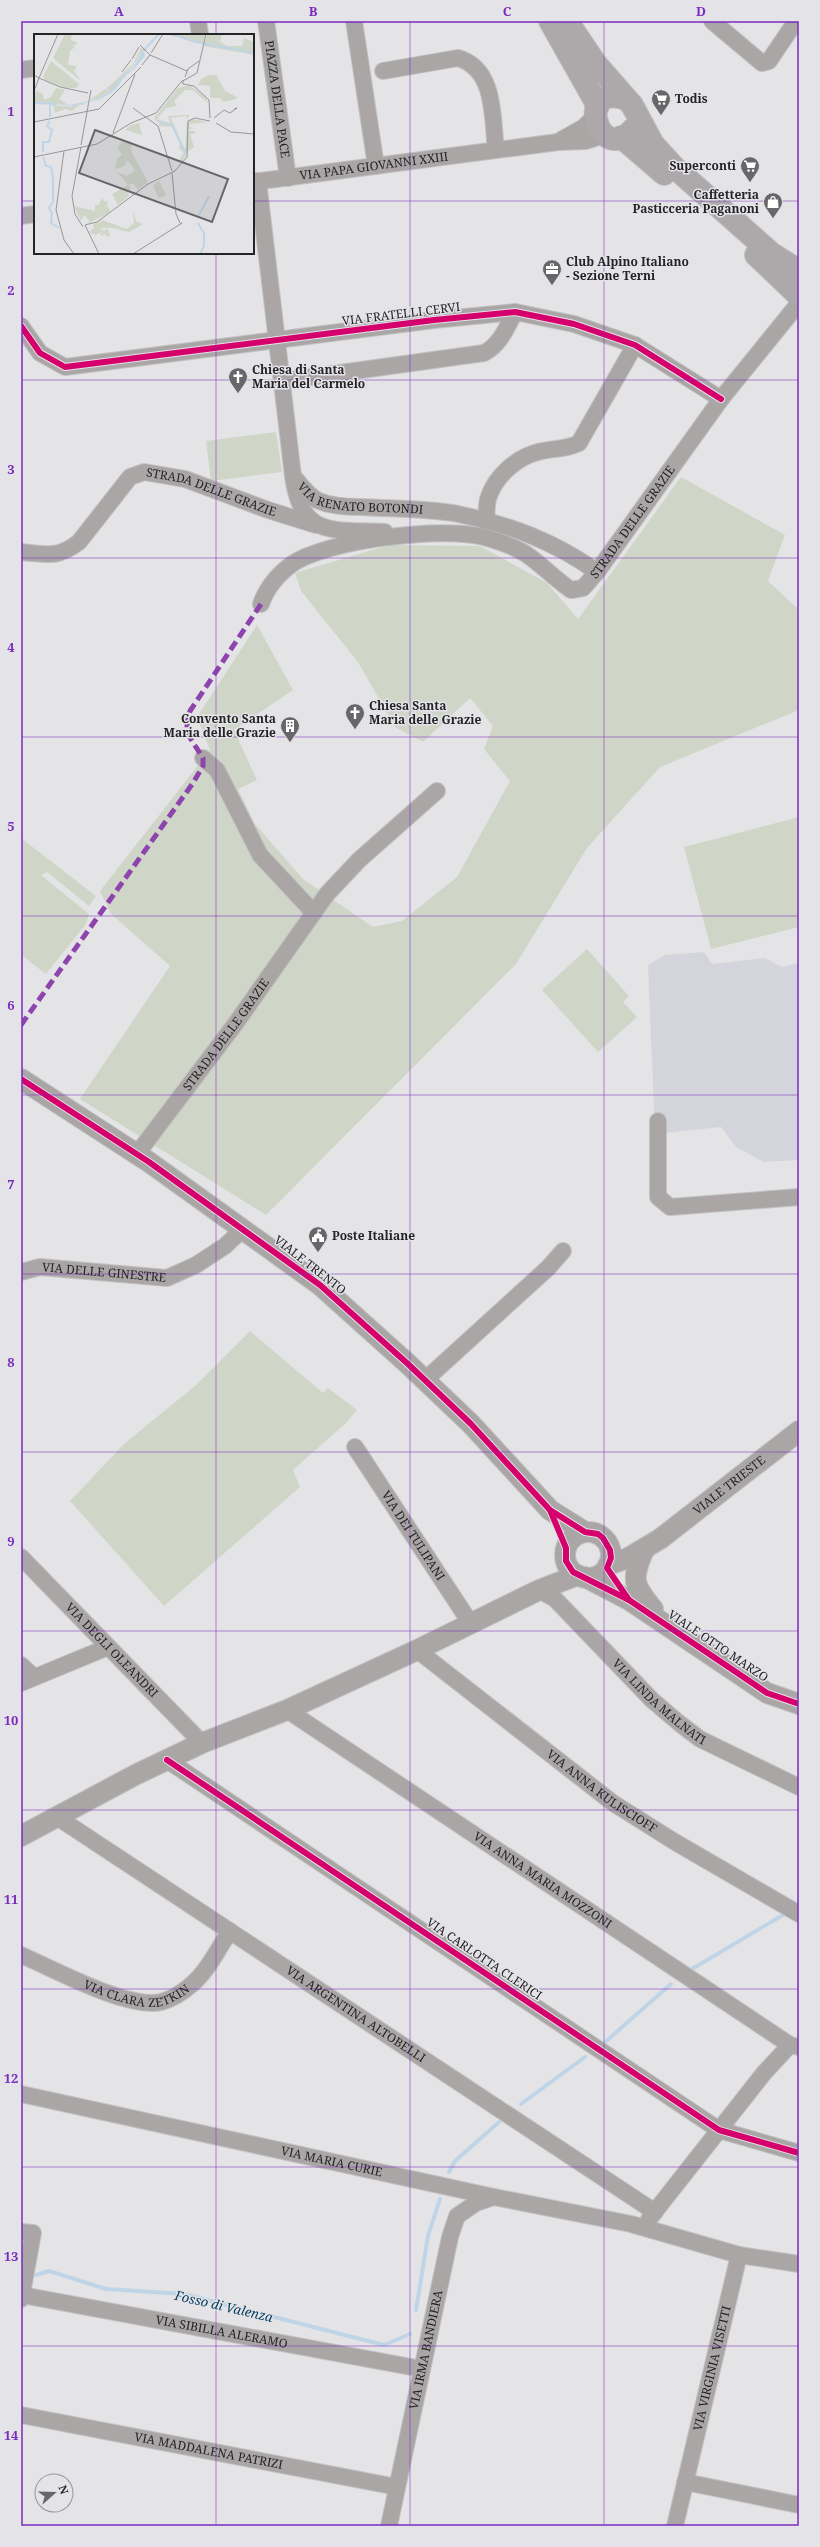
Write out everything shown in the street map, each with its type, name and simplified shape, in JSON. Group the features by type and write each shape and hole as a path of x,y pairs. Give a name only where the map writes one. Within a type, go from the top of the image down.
{"main road":[{"path":"550,21 596,111 597,127 613,136 799,296"},
{"path":"567,21 596,64 624,98 632,105 636,115 653,144 674,167 771,253 795,265"},
{"path":"596,111 612,96 624,98"},
{"path":"613,136 630,131 636,115"}],"street":[{"path":"198,21 200,34"},
{"name":"PIAZZA DELLA PACE","path":"266,21 288,178"},
{"path":"354,21 376,166"},
{"path":"712,21 762,63 769,61 796,21"},
{"path":"383,71 458,58 468,61 477,68 488,89 496,150"},
{"path":"21,70 34,68"},
{"name":"VIA PAPA GIOVANNI XXIII","path":"558,142 584,127 596,111"},
{"name":"VIA PAPA GIOVANNI XXIII","path":"256,182 558,142 586,141 613,136"},
{"name":"VIA RENATO BOTONDI","path":"256,182 278,340 293,476 302,487 318,501 346,507 456,514 486,521 551,542 572,554 597,572"},
{"name":"STRADA DELLE GRAZIE","path":"21,552 57,555 69,550 79,542 130,477 144,472 185,479 268,510 337,530 407,534 461,534 482,537 503,543 525,554 571,590 583,588 597,572 721,399 799,303"},
{"path":"282,381 484,353 490,350 502,337 515,312"},
{"name":"VIA FRATELLI CERVI","path":"21,326 40,352 65,367 515,312 574,324 634,345 721,399"},
{"path":"486,521 489,496 500,477 513,464 538,452 568,449 579,443 634,345"},
{"path":"293,476 296,498 306,517 316,525"},
{"name":"STRADA DELLE GRAZIE","path":"261,604 266,590 277,577 293,564 310,555 334,547 407,534"},
{"path":"203,758 217,770 260,855 314,913"},
{"name":"STRADA DELLE GRAZIE","path":"137,1154 236,1023 327,894 359,860 437,791"},
{"name":"VIALE TRENTO","path":"21,1080 137,1154 244,1228 320,1284 471,1424 550,1510 585,1532"},
{"path":"658,1121 658,1197 670,1207 799,1197"},
{"name":"VIA DELLE GINESTRE","path":"21,1272 40,1267 167,1278 196,1265 225,1246 244,1228"},
{"path":"425,1380 548,1268 563,1251"},
{"name":"VIALE TRIESTE","path":"608,1566 652,1545 799,1431"},
{"name":"VIA DEI TULIPANI","path":"355,1447 471,1624"},
{"name":"VIALE TRENTO","path":"550,1510 566,1551"},
{"path":"21,1836 202,1743 287,1710 417,1650 543,1589 581,1576 597,1576 608,1566 611,1558 608,1543 598,1534 585,1532 576,1535 543,1589"},
{"path":"608,1543 652,1545"},
{"path":"652,1545 637,1567 634,1580 638,1592 664,1623"},
{"path":"566,1551 569,1567 581,1576"},
{"name":"VIA DEGLI OLEANDRI","path":"21,1557 202,1743"},
{"name":"VIALE OTTO MARZO","path":"608,1566 629,1600"},
{"name":"VIALE OTTO MARZO","path":"581,1576 629,1600 767,1693 799,1704"},
{"name":"VIA LINDA MALNATI","path":"543,1589 555,1599 652,1700 679,1723 700,1739 799,1787"},
{"path":"21,1665 28,1680 108,1647"},
{"name":"VIA ANNA KULISCIOFF","path":"417,1650 613,1803 675,1842 799,1914"},
{"name":"VIA ANNA MARIA MOZZONI","path":"287,1710 795,2046"},
{"name":"VIA CARLOTTA CLERICI","path":"167,1760 719,2130 799,2153"},
{"name":"VIA ARGENTINA ALTOBELLI","path":"57,1817 655,2212"},
{"name":"VIA CLARA ZETKIN","path":"21,1955 126,2000 148,2003 162,2002 179,1994 200,1976 230,1931"},
{"path":"795,2046 764,2073 642,2227 739,2255 799,2264"},
{"name":"VIA MARIA CURIE","path":"21,2094 494,2197 642,2227"},
{"name":"VIA IRMA BANDIERA","path":"389,2526 450,2237 457,2216 476,2203 494,2197"},
{"name":"VIA SIBILLA ALERAMO","path":"27,2232 21,2297 422,2370"},
{"name":"VIA VIRGINIA VISETTI","path":"675,2526 739,2255"},
{"name":"VIA MADDALENA PATRIZI","path":"21,2415 397,2487"},
{"path":"685,2482 799,2505"}],"shaded area":[{"path":"276,432 282,472 211,481 206,441"},
{"path":"681,477 785,535 768,581 799,610 799,710 660,767 587,848 516,964 266,1215 80,1099 170,966 111,914 100,891 210,750 197,717 257,625 293,690 234,730 257,780 238,789 255,824 303,879 373,927 402,921 457,877 510,781 484,749 493,726 470,698 423,742 395,727 358,662 301,591 295,573 389,545 480,546 547,583 578,619"},
{"path":"799,817 799,927 711,949 684,847"},
{"path":"21,838 96,896 89,906 47,872 41,875 89,914 86,924 46,974 21,955"},
{"path":"587,949 629,996 623,1002 637,1017 598,1052 542,990"},
{"path":"704,952 712,964 765,958 782,967 799,963 799,1160 764,1162 736,1147 721,1127 655,1134 648,965 665,955"},
{"path":"250,1331 323,1393 328,1388 357,1410 346,1423 293,1470 300,1487 164,1606 70,1501 124,1444 196,1385"}],"waterway":[{"name":"Fosso di Valenza","path":"692,1969 783,1915"},
{"name":"Fosso di Valenza","path":"604,2043 671,1984"},
{"name":"Fosso di Valenza","path":"521,2104 585,2057"},
{"name":"Fosso di Valenza","path":"449,2172 455,2161 499,2122"},
{"name":"Fosso di Valenza","path":"416,2310 428,2236 440,2199"},
{"name":"Fosso di Valenza","path":"36,2275 49,2271 106,2289 184,2294 384,2345 410,2334"}],"marked path":[{"path":"21,1025 193,783 203,766 203,758 187,733 187,722 190,711 261,604"}],"cycle path":[{"path":"21,326 40,353 65,367 434,320 515,312 574,324 635,345 721,399"},
{"path":"21,1079 149,1162 320,1285 408,1364 471,1424 550,1510 585,1532 598,1534 603,1538 610,1550 611,1558 607,1568 629,1600"},
{"path":"550,1510 566,1548 566,1561 573,1572 629,1600 767,1693 799,1704"},
{"path":"167,1760 719,2130 799,2153"}],"place":[{"name":"Todis","path":"661,116"},
{"name":"Superconti","path":"750,183"},
{"name":"Caffetteria Pasticceria Paganoni","path":"773,219"},
{"name":"Club Alpino Italiano - Sezione Terni","path":"552,286"},
{"name":"Chiesa di Santa Maria del Carmelo","path":"238,394"},
{"name":"Chiesa Santa Maria delle Grazie","path":"355,730"},
{"name":"Convento Santa Maria delle Grazie","path":"290,743"},
{"name":"Poste Italiane","path":"318,1253"}]}
